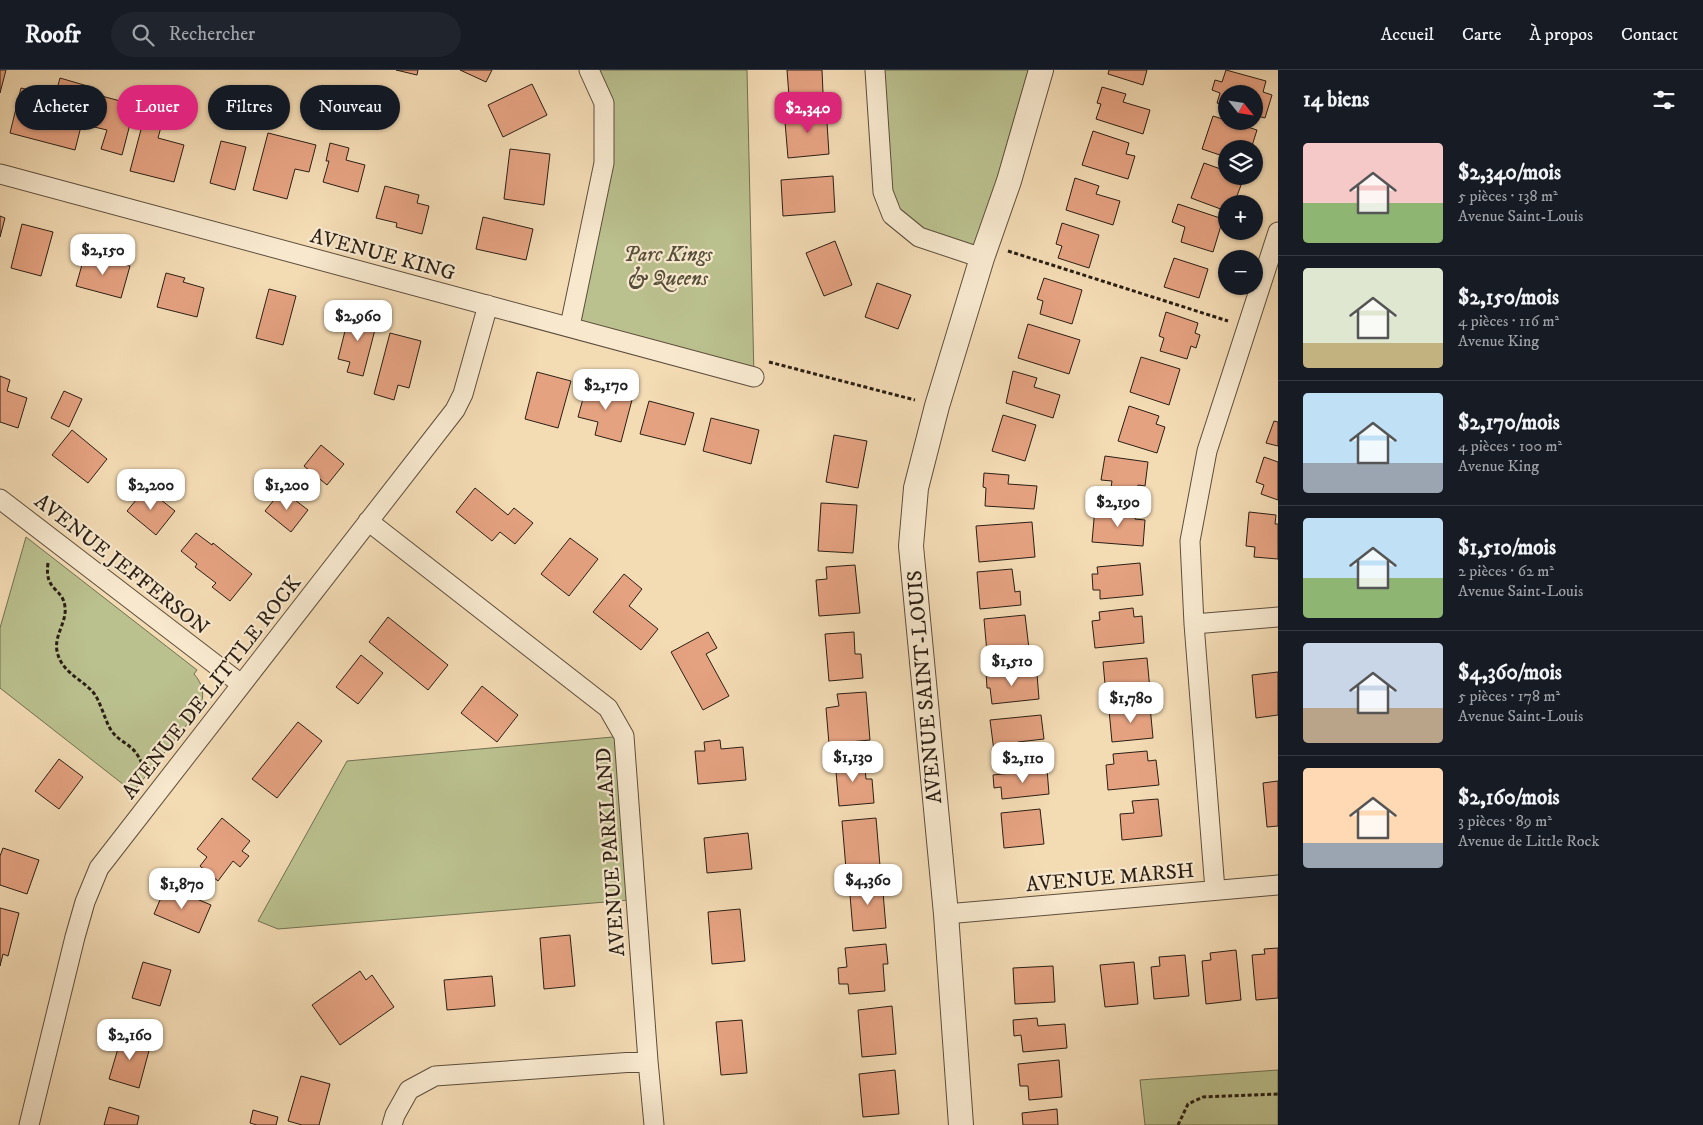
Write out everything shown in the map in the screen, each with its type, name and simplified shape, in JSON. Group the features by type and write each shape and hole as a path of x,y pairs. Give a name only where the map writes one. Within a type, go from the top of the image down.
{"street":[{"path":"570,326 604,163 604,103 589,70"},
{"path":"875,70 883,192 892,215 919,237 982,258"},
{"name":"AVENUE SAINT-LOUIS","path":"961,1125 946,914 911,546 916,488 937,406 982,258 1009,181 1041,70"},
{"name":"AVENUE KING","path":"0,174 488,306 570,326 754,378"},
{"path":"1215,890 1194,624 1190,541 1207,451 1278,232"},
{"name":"AVENUE DE LITTLE ROCK","path":"29,1125 75,937 85,902 99,868 455,410 463,394 488,306"},
{"name":"AVENUE JEFFERSON","path":"0,499 241,684"},
{"name":"AVENUE PARKLAND","path":"368,521 608,708 624,736 654,1125"},
{"path":"1194,624 1278,616"},
{"name":"AVENUE MARSH","path":"946,914 1278,885"},
{"path":"392,1125 395,1115 409,1090 435,1076 648,1062"}],"path":[{"path":"1005,250 1232,322"},
{"path":"766,362 918,400"},
{"path":"53,556 48,563 47,575 50,584 63,599 65,607 65,616 56,640 57,651 62,663 70,674 93,691 112,731 119,740 136,753 148,778"},
{"path":"1178,1125 1188,1104 1203,1097 1278,1094"}],"green space":[{"name":"Parc Kings & Queens","path":"589,70 747,70 754,377 570,326 604,163"},
{"path":"875,70 1040,70 982,258 892,215"},
{"path":"26,537 197,670 194,674 203,694 200,708 133,792 0,688 0,628"},
{"path":"624,736 630,900 278,929 258,921 347,761"},
{"path":"1278,1070 1278,1125 1145,1125 1140,1080"}],"building":[{"path":"0,70 6,70 0,93"},
{"path":"396,70 418,70 417,75"},
{"path":"460,70 492,70 486,82"},
{"path":"787,70 822,70 823,93 789,96"},
{"path":"1109,70 1147,70 1143,85 1108,74"},
{"path":"1226,70 1266,81 1263,92 1263,85 1218,85 1218,92 1212,90 1215,80 1222,82"},
{"path":"60,78 84,85 58,85"},
{"path":"532,84 547,115 503,137 488,105"},
{"path":"1102,87 1126,94 1123,102 1150,110 1143,134 1096,119 1101,104 1097,103"},
{"path":"1263,92 1272,95 1265,118 1263,117"},
{"path":"107,97 117,100 117,130 128,130 122,155 101,149 107,130"},
{"path":"826,107 829,154 788,158 785,122 801,121 800,109"},
{"path":"15,113 15,130 80,130 75,150 10,133"},
{"path":"1213,116 1218,118 1218,130 1257,130 1254,140 1218,140 1218,154 1202,149"},
{"path":"141,130 160,130 158,138 184,145 174,182 130,171"},
{"path":"1093,131 1129,143 1126,154 1135,156 1128,179 1082,165"},
{"path":"268,133 316,145 309,172 295,169 287,199 253,190"},
{"path":"221,141 246,147 235,190 210,183"},
{"path":"330,143 349,148 346,160 365,165 358,192 323,182 329,161 326,161"},
{"path":"510,149 550,154 544,205 504,199"},
{"path":"1204,163 1218,168 1218,185 1241,185 1237,195 1218,195 1218,208 1191,198"},
{"path":"833,176 835,212 783,216 781,180"},
{"path":"1075,178 1099,186 1096,194 1120,201 1113,225 1066,210"},
{"path":"385,186 419,195 417,203 429,206 422,234 396,227 397,223 376,218"},
{"path":"1178,204 1218,217 1218,236 1213,252 1181,242 1185,227 1172,222"},
{"path":"0,216 5,218 0,237"},
{"path":"483,217 533,229 526,260 476,249"},
{"path":"1062,223 1099,235 1089,268 1058,258 1062,246 1056,244"},
{"path":"22,224 53,232 41,276 11,268"},
{"path":"835,241 852,285 824,296 806,253"},
{"path":"85,254 130,266 121,298 76,286"},
{"path":"1174,258 1208,269 1199,298 1164,287"},
{"path":"166,273 185,278 183,282 204,288 197,317 157,307"},
{"path":"1044,278 1082,290 1072,324 1040,314 1043,301 1037,299"},
{"path":"877,283 911,295 898,329 865,317"},
{"path":"269,289 296,296 283,345 256,338"},
{"path":"350,311 378,318 363,376 347,372 350,362 338,359"},
{"path":"1166,312 1198,323 1195,333 1200,335 1196,348 1191,346 1187,359 1160,351 1164,338 1159,336"},
{"path":"1028,324 1080,340 1069,374 1018,358"},
{"path":"390,333 421,341 409,388 398,385 394,400 374,394"},
{"path":"1141,357 1180,369 1169,405 1130,392"},
{"path":"1013,371 1037,378 1034,387 1060,395 1053,418 1006,403"},
{"path":"537,372 571,381 558,428 525,419"},
{"path":"0,376 10,380 7,391 27,398 18,428 0,422"},
{"path":"587,384 633,396 621,442 595,435 598,422 578,417"},
{"path":"64,391 82,399 69,427 51,418"},
{"path":"649,401 694,413 685,445 640,434"},
{"path":"1129,406 1159,416 1156,424 1165,427 1157,453 1118,441"},
{"path":"1003,415 1036,425 1025,461 992,451"},
{"path":"711,418 759,430 751,464 703,451"},
{"path":"1274,421 1278,422 1278,446 1266,443"},
{"path":"72,430 107,459 88,483 52,455"},
{"path":"834,435 867,441 858,488 826,482"},
{"path":"321,445 344,464 327,485 304,466"},
{"path":"1105,456 1148,462 1145,486 1138,485 1136,497 1110,494 1112,481 1101,480"},
{"path":"1264,457 1278,462 1278,500 1261,494 1264,485 1256,482"},
{"path":"984,473 1009,475 1008,484 1037,486 1034,509 985,506 986,488 983,487"},
{"path":"146,488 175,511 156,535 127,511"},
{"path":"475,488 508,515 514,508 533,523 515,544 500,532 492,541 456,512"},
{"path":"282,490 308,510 291,532 265,511"},
{"path":"821,503 857,505 853,553 818,551"},
{"path":"1095,508 1136,511 1135,519 1145,520 1143,546 1092,542"},
{"path":"1249,512 1276,515 1275,524 1278,524 1278,559 1254,557 1255,547 1246,546"},
{"path":"1032,522 1035,557 979,562 976,526"},
{"path":"196,533 212,545 213,543 252,574 230,601 212,587 216,583 195,567 197,564 181,551"},
{"path":"570,538 598,559 569,596 541,574"},
{"path":"1140,563 1143,595 1100,599 1100,590 1093,590 1092,574 1098,574 1097,567"},
{"path":"855,565 860,613 819,616 816,580 827,579 826,567"},
{"path":"1012,569 1015,592 1020,591 1021,605 980,609 977,572"},
{"path":"624,574 642,589 629,606 658,629 641,650 593,612"},
{"path":"1133,608 1134,617 1142,616 1144,643 1095,648 1092,621 1100,620 1099,612"},
{"path":"1025,615 1029,649 987,653 984,619"},
{"path":"388,617 448,665 428,690 369,642"},
{"path":"708,632 717,648 706,654 729,696 703,710 671,652"},
{"path":"854,632 855,654 861,654 863,678 829,681 825,634"},
{"path":"361,655 383,673 358,704 336,687"},
{"path":"1147,658 1150,690 1106,695 1103,662"},
{"path":"1010,669 1011,676 1037,674 1039,699 992,704 990,688 987,688 986,672"},
{"path":"1278,672 1278,715 1256,718 1252,675"},
{"path":"482,686 518,715 497,742 461,713"},
{"path":"866,692 870,740 829,744 826,708 839,706 837,694"},
{"path":"1150,706 1153,738 1112,742 1109,710"},
{"path":"1041,715 1044,739 1018,742 1019,748 994,751 990,720"},
{"path":"298,722 322,741 277,798 252,779"},
{"path":"720,740 721,749 743,747 746,780 698,784 695,751 705,751 704,742"},
{"path":"1147,751 1148,761 1156,760 1159,785 1108,790 1106,765 1114,764 1113,754"},
{"path":"864,757 866,779 872,779 874,803 839,806 835,760"},
{"path":"59,759 83,777 59,809 35,791"},
{"path":"1047,769 1049,794 1002,799 1001,787 994,788 993,775"},
{"path":"1278,781 1278,826 1267,827 1263,783"},
{"path":"1158,799 1162,836 1122,840 1120,814 1134,813 1132,801"},
{"path":"1040,809 1044,844 1004,848 1001,813"},
{"path":"222,818 250,841 242,851 249,856 240,867 233,861 218,881 200,866 207,857 197,849"},
{"path":"876,818 880,866 846,869 842,821"},
{"path":"748,833 752,869 707,873 704,838"},
{"path":"3,848 39,860 27,894 0,885 0,856"},
{"path":"882,880 886,928 853,931 849,883"},
{"path":"166,886 211,905 199,933 154,914"},
{"path":"0,908 19,913 8,956 3,954 0,966"},
{"path":"740,909 745,961 712,964 708,912"},
{"path":"570,935 575,986 544,989 540,938"},
{"path":"886,944 888,964 883,964 885,991 849,994 848,984 839,984 838,968 847,967 845,948"},
{"path":"1278,948 1278,998 1256,1000 1252,955 1265,954 1264,949"},
{"path":"1236,950 1241,1000 1206,1004 1202,961 1211,960 1210,953"},
{"path":"1185,955 1189,996 1154,999 1151,967 1160,966 1159,957"},
{"path":"143,962 171,970 160,1006 132,998"},
{"path":"1134,962 1138,1004 1105,1007 1100,965"},
{"path":"1053,966 1055,1002 1015,1004 1013,968"},
{"path":"360,971 366,980 372,975 394,1007 340,1045 312,1005"},
{"path":"492,976 495,1006 447,1010 444,980"},
{"path":"892,1006 896,1054 862,1057 858,1010"},
{"path":"1037,1018 1038,1026 1065,1024 1067,1048 1023,1052 1021,1035 1014,1036 1013,1020"},
{"path":"742,1020 747,1073 721,1075 716,1022"},
{"path":"122,1035 151,1043 139,1088 109,1079"},
{"path":"1059,1060 1062,1097 1029,1100 1028,1086 1020,1086 1018,1064"},
{"path":"895,1070 899,1114 863,1117 859,1074"},
{"path":"301,1076 330,1084 319,1125 302,1125 288,1121"},
{"path":"109,1107 139,1116 137,1125 104,1125"},
{"path":"1057,1109 1058,1125 1023,1125 1022,1113"},
{"path":"253,1110 278,1117 276,1125 250,1123"}]}
